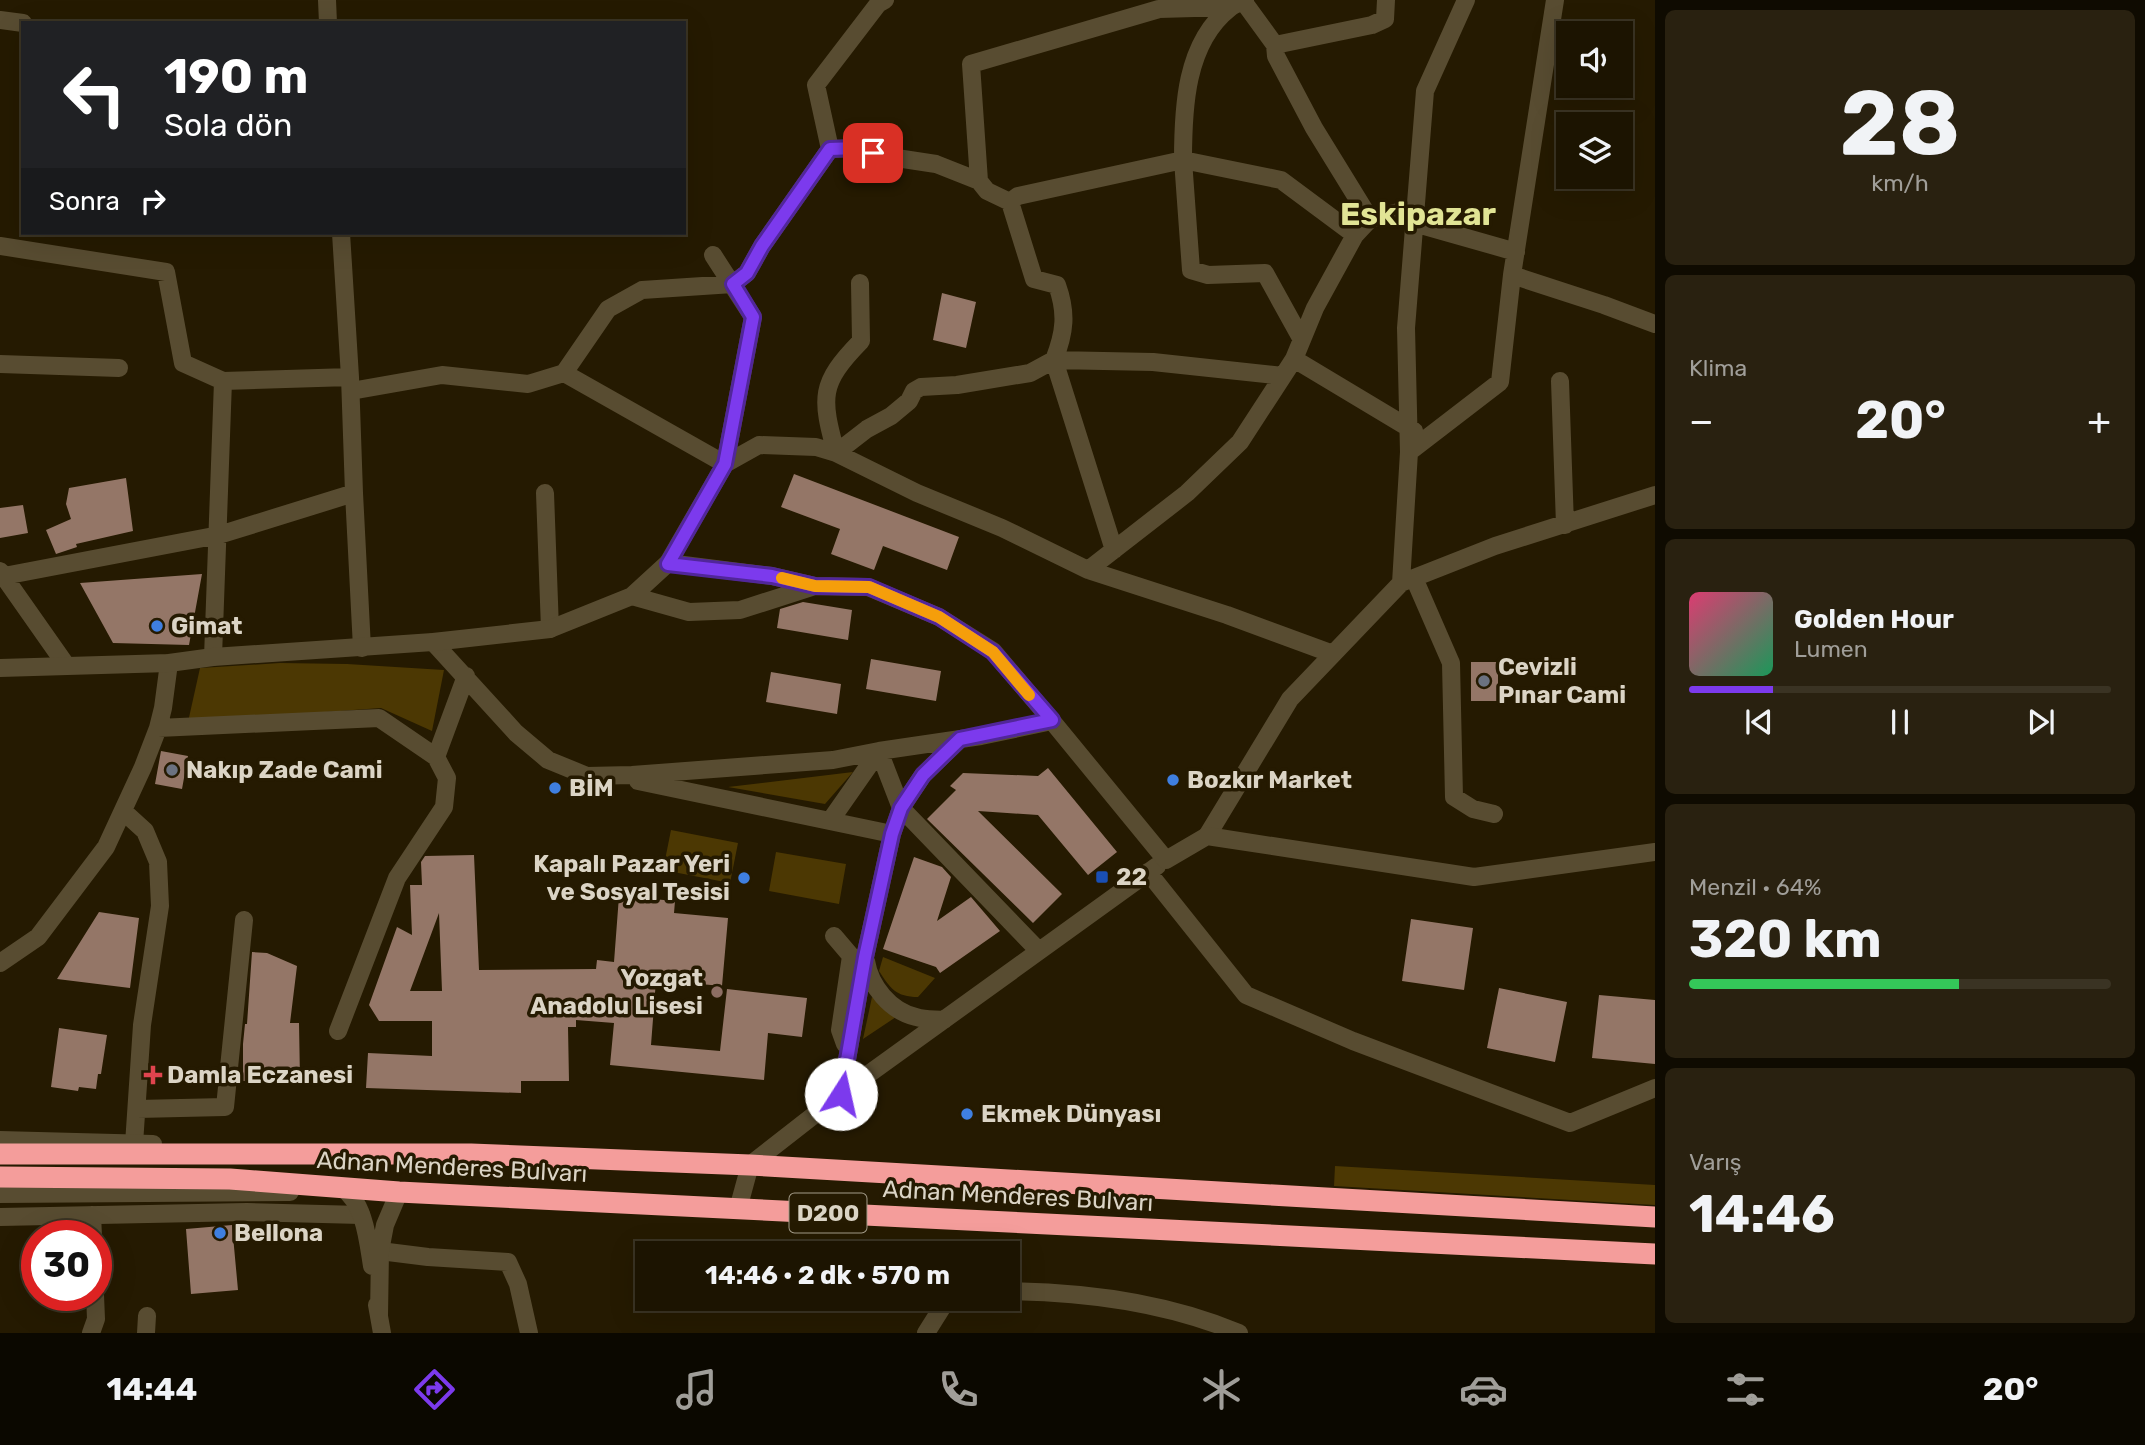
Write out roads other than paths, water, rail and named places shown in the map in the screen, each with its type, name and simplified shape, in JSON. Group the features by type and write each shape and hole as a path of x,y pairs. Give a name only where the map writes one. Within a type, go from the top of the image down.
{"highway":[{"name":"Adnan Menderes Bulvarı","path":"0,1154 471,1154 750,1165 1655,1217"},
{"name":"Adnan Menderes Bulvarı","path":"0,1177 230,1179 345,1190 1655,1254"}],"street":[{"path":"327,0 328,21"},
{"path":"0,246 166,272 183,363 223,381 350,384 442,375 528,384 564,373 608,309 642,290 733,284 747,273 762,246 830,149 816,85 878,4 886,0"},
{"path":"1275,45 1372,25 1385,19 1386,0"},
{"path":"1466,0 1425,91 1406,328 1409,452 1407,580 1451,663 1454,797 1474,809 1494,814"},
{"path":"1409,452 1500,382 1512,275 1555,0"},
{"path":"979,181 971,64 1159,4 1239,3"},
{"path":"1239,3 1275,45 1276,56 1314,128 1370,219"},
{"path":"1239,3 1209,31 1198,51 1185,100 1183,160 1191,270 1208,275 1265,273 1302,340"},
{"path":"0,20 21,23"},
{"path":"830,149 856,148 890,158 936,164 979,181 988,191 1010,202 1034,279 1057,285 1061,298 1065,316 1060,346 1054,360 1114,550"},
{"path":"1010,202 1018,196 1183,160 1281,180 1355,235"},
{"path":"1088,570 1187,493 1240,442 1294,359 1315,308 1355,235 1370,219 1414,216 1516,252"},
{"path":"341,235 362,648"},
{"path":"0,668 169,663 214,657 433,642 550,629 632,596 668,564 725,464 753,317 713,255"},
{"path":"1512,275 1655,324"},
{"path":"836,453 824,401 830,378 861,341 860,283"},
{"path":"1294,359 1426,439"},
{"path":"836,453 867,429 891,416 921,387 957,386 1030,373 1054,360 1153,362 1283,376"},
{"path":"0,364 120,368"},
{"path":"564,373 725,464"},
{"path":"214,657 223,381"},
{"path":"1560,382 1565,525"},
{"path":"725,464 759,445 816,447 836,453 917,493 1002,528 1088,570 1227,615 1333,654"},
{"path":"66,665 2,574 219,535 354,493"},
{"path":"545,493 550,629"},
{"path":"738,1209 750,1165 841,1094 1148,872 1207,836 1290,699 1407,580 1495,546 1655,495"},
{"path":"668,564 772,576 815,586 869,587 939,617 993,652 1166,860"},
{"path":"632,596 689,612 740,610 815,586"},
{"path":"433,642 516,733 548,760 587,776 833,760 960,739 1052,720"},
{"path":"0,963 38,937 106,847 144,767 158,728 169,663"},
{"path":"436,757 466,676"},
{"path":"158,728 379,718 436,757 447,778 444,807 397,878 338,1031"},
{"path":"841,1094 865,957 892,834 901,808 923,775 960,739"},
{"path":"879,751 901,808 1039,951"},
{"path":"831,821 879,751"},
{"path":"614,776 892,834"},
{"path":"123,811 145,831 158,862 160,906 142,1025 134,1144"},
{"path":"1207,836 1474,877 1655,852"},
{"path":"1148,872 1246,995 1353,1041 1570,1123 1655,1088"},
{"path":"136,1109 225,1107 244,920"},
{"path":"834,936 851,956 840,1031 848,1054"},
{"path":"865,957 868,973 877,991 897,1008 916,1017 944,1020"},
{"path":"0,1140 471,1154"},
{"path":"0,1194 345,1190 360,1215 368,1239 380,1325"},
{"path":"380,1325 380,1251 385,1225 399,1192"},
{"path":"0,1217 247,1212 360,1215"},
{"path":"92,1215 92,1220"},
{"path":"380,1251 508,1262 518,1284 529,1333"},
{"path":"1020,1292 1065,1292 1141,1303 1240,1333"},
{"path":"91,1333 96,1311"},
{"path":"926,1333 940,1311"}],"place":[{"name":"Gimat","path":"157,626"},
{"name":"Cevizli Pınar Cami","path":"1484,681"},
{"name":"Nakıp Zade Cami","path":"172,770"},
{"name":"Bozkır Market","path":"1173,780"},
{"name":"BİM","path":"555,788"},
{"name":"22","path":"1102,877"},
{"name":"Kapalı Pazar Yeri ve Sosyal Tesisi","path":"744,878"},
{"name":"Yozgat Anadolu Lisesi","path":"717,992"},
{"name":"Damla Eczanesi","path":"153,1075"},
{"name":"Ekmek Dünyası","path":"967,1114"},
{"name":"Bellona","path":"220,1233"}],"district":[{"name":"Eskipazar","path":"1418,214"}]}
